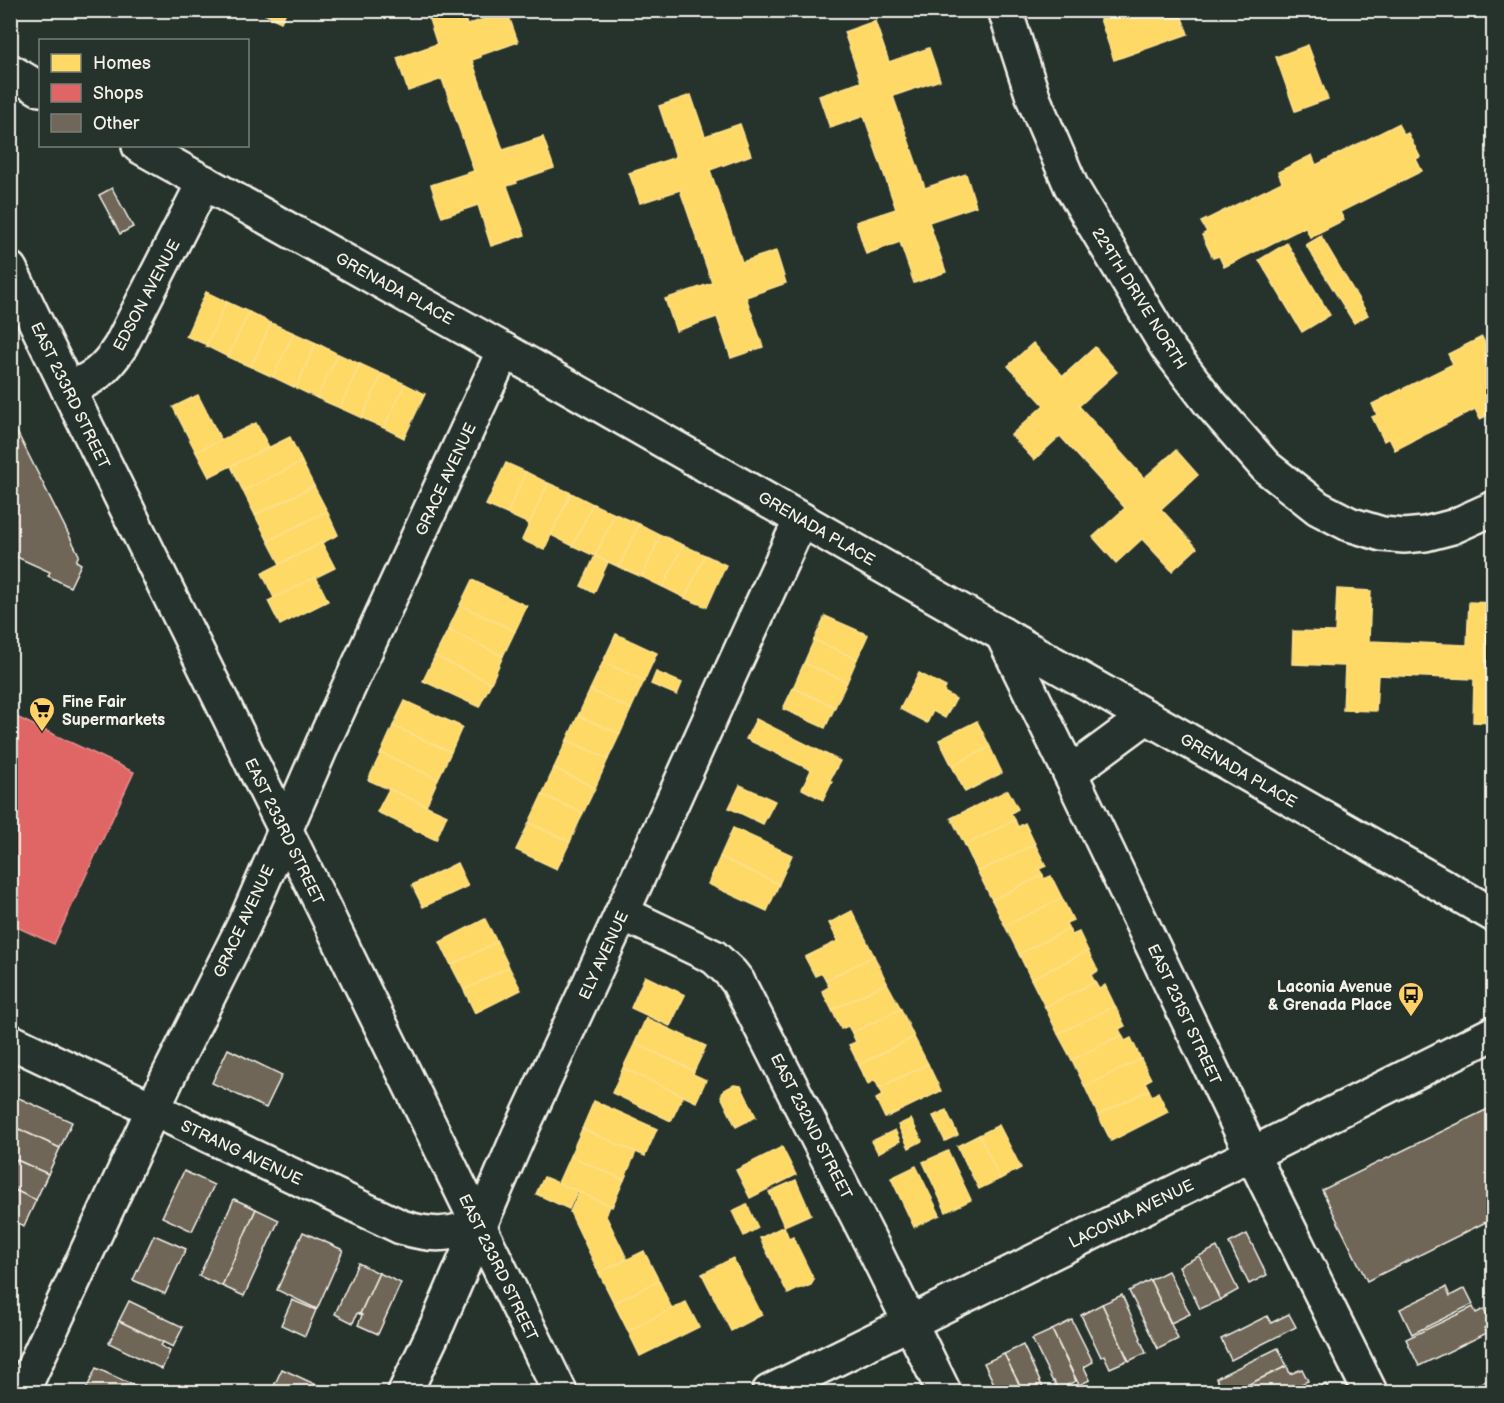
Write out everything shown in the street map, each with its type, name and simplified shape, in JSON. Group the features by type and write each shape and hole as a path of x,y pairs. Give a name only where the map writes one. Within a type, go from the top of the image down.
{"street":[{"name":"229TH DRIVE NORTH","path":"1005,10 1034,100 1071,186 1167,347 1210,403 1266,467 1318,508 1349,524 1382,534 1404,536 1425,534 1452,527 1494,508"},
{"path":"10,71 39,87"},
{"name":"GRENADA PLACE","path":"141,147 504,350 1494,915"},
{"name":"EDSON AVENUE","path":"68,389 82,384 104,370 120,347 204,182"},
{"name":"EAST 233RD STREET","path":"10,269 560,1392"},
{"name":"GRACE AVENUE","path":"22,1392 193,1024 244,925 323,743 504,350"},
{"name":"ELY AVENUE","path":"405,1392 438,1323 518,1137 801,519"},
{"name":"EAST 231ST STREET","path":"1002,634 1252,1154 1370,1392"},
{"path":"1070,773 1146,717"},
{"name":"EAST 232ND STREET","path":"622,913 714,957 738,982 944,1392"},
{"name":"LACONIA AVENUE","path":"769,1392 1494,1033"},
{"name":"STRANG AVENUE","path":"10,1041 401,1227 439,1235 479,1226"}],"building: Homes":[{"path":"256,10 287,10 281,22"},
{"path":"426,10 462,10 467,25 507,11 518,42 472,60 503,150 543,137 554,168 507,186 525,235 491,246 478,205 442,217 431,185 474,171 442,79 408,91 397,58 437,44"},
{"path":"1097,10 1194,10 1181,15 1188,34 1114,60"},
{"path":"875,21 889,62 929,48 940,80 893,96 925,188 966,174 976,206 929,222 946,272 914,283 900,242 866,254 856,222 896,209 864,116 830,128 819,96 861,82 844,32"},
{"path":"1308,45 1328,99 1295,111 1276,57"},
{"path":"691,95 705,136 740,124 751,155 710,170 742,262 776,251 786,283 746,297 763,347 731,358 717,317 676,331 665,299 712,283 680,190 640,203 629,173 676,157 659,106"},
{"path":"1398,124 1404,135 1408,133 1420,157 1416,159 1422,171 1340,212 1344,220 1310,237 1305,227 1224,267 1219,256 1213,258 1202,235 1207,232 1201,222 1282,182 1278,172 1312,155 1316,165"},
{"path":"1321,236 1368,315 1354,323 1306,245"},
{"path":"1287,243 1330,315 1302,332 1259,260"},
{"path":"206,292 227,302 207,345 186,336"},
{"path":"227,302 249,312 228,357 206,346"},
{"path":"249,312 271,323 251,367 228,357"},
{"path":"271,323 294,333 273,377 251,367"},
{"path":"294,333 316,343 296,388 273,377"},
{"path":"1482,337 1487,347 1494,343 1494,412 1480,419 1475,409 1395,450 1389,438 1384,441 1372,417 1377,415 1372,404 1453,364 1448,354"},
{"path":"316,343 338,354 317,398 296,388"},
{"path":"1033,343 1063,376 1095,347 1117,372 1079,406 1144,478 1176,450 1198,475 1161,509 1197,548 1172,571 1142,539 1116,563 1093,537 1125,508 1060,436 1034,460 1011,435 1044,405 1008,366"},
{"path":"338,354 360,364 340,408 317,398"},
{"path":"360,364 382,374 362,418 340,408"},
{"path":"382,374 405,384 384,428 362,418"},
{"path":"405,384 425,394 404,438 384,428"},
{"path":"198,395 221,440 196,452 173,407"},
{"path":"256,423 269,447 209,477 196,452"},
{"path":"290,437 302,462 243,491 231,466"},
{"path":"302,462 314,486 255,515 243,491"},
{"path":"506,463 526,472 507,514 486,505"},
{"path":"526,472 548,483 529,524 507,514"},
{"path":"548,483 571,493 544,550 522,540"},
{"path":"314,486 327,511 268,541 255,515"},
{"path":"571,493 593,504 573,546 551,535"},
{"path":"593,504 615,514 595,556 573,546"},
{"path":"327,511 338,535 280,564 268,541"},
{"path":"615,514 639,524 619,567 595,556"},
{"path":"639,524 661,535 642,577 619,567"},
{"path":"661,535 683,545 663,587 642,577"},
{"path":"322,543 335,568 274,598 262,573"},
{"path":"683,545 705,555 685,598 663,587"},
{"path":"705,555 726,565 707,607 685,598"},
{"path":"595,556 608,562 594,593 581,586"},
{"path":"316,577 328,601 280,625 268,601"},
{"path":"472,580 527,606 515,631 460,605"},
{"path":"1337,589 1371,591 1369,641 1467,645 1469,602 1494,603 1494,723 1473,722 1474,679 1378,675 1376,711 1343,710 1345,666 1292,664 1293,631 1335,632"},
{"path":"460,605 515,631 503,656 448,630"},
{"path":"825,616 868,635 857,659 814,640"},
{"path":"448,630 503,656 491,683 435,656"},
{"path":"616,634 657,653 644,681 603,662"},
{"path":"814,640 857,659 847,682 804,663"},
{"path":"435,656 491,683 479,707 423,681"},
{"path":"603,662 644,681 631,709 590,690"},
{"path":"804,663 847,682 835,707 793,688"},
{"path":"656,672 682,683 677,695 651,684"},
{"path":"919,673 946,687 944,692 956,699 945,718 933,711 927,723 900,709"},
{"path":"793,688 835,707 825,728 783,709"},
{"path":"590,690 631,709 620,734 578,716"},
{"path":"405,701 462,727 451,752 393,726"},
{"path":"578,716 620,734 608,759 567,740"},
{"path":"756,719 840,761 823,800 802,789 811,770 746,739"},
{"path":"977,721 990,747 952,766 939,740"},
{"path":"393,726 451,752 438,779 381,753"},
{"path":"567,740 608,759 595,788 554,768"},
{"path":"990,747 1002,773 965,792 952,766"},
{"path":"381,753 438,779 426,806 368,780"},
{"path":"554,768 595,788 583,813 542,795"},
{"path":"740,785 775,801 763,824 729,808"},
{"path":"389,789 447,815 436,840 377,812"},
{"path":"1008,790 1018,809 1011,813 1015,820 965,845 951,818"},
{"path":"542,795 583,813 570,842 529,823"},
{"path":"1015,820 1018,827 1025,823 1035,844 978,872 965,845"},
{"path":"529,823 570,842 557,869 516,850"},
{"path":"733,828 792,855 779,884 720,857"},
{"path":"1035,844 1046,866 1039,869 1043,875 992,900 978,872"},
{"path":"720,857 779,884 767,911 708,884"},
{"path":"457,863 468,886 423,907 412,885"},
{"path":"1043,875 1044,879 1051,876 1062,898 1005,926 992,900"},
{"path":"1062,898 1073,920 1066,923 1069,929 1019,954 1005,926"},
{"path":"852,911 874,956 826,980 822,973 815,976 805,957 838,941 829,923"},
{"path":"485,919 497,942 451,965 440,942"},
{"path":"1069,929 1072,935 1079,932 1088,951 1031,979 1019,954"},
{"path":"497,942 509,967 464,990 451,965"},
{"path":"1088,951 1098,971 1091,975 1095,982 1045,1007 1031,979"},
{"path":"874,956 887,983 832,1010 822,991 829,987 826,980"},
{"path":"509,967 521,990 475,1013 464,990"},
{"path":"645,976 685,995 670,1026 631,1008"},
{"path":"1095,982 1099,989 1105,985 1115,1006 1058,1034 1045,1007"},
{"path":"887,983 901,1009 852,1033 848,1026 841,1029 832,1010"},
{"path":"1115,1006 1125,1026 1119,1029 1122,1035 1072,1060 1058,1034"},
{"path":"901,1009 914,1037 859,1065 849,1045 856,1042 852,1033"},
{"path":"646,1018 706,1046 694,1071 635,1043"},
{"path":"1122,1035 1125,1041 1131,1038 1141,1059 1085,1087 1072,1060"},
{"path":"914,1037 928,1064 879,1088 875,1080 868,1084 859,1065"},
{"path":"635,1043 694,1071 693,1074 706,1080 696,1102 623,1068"},
{"path":"1141,1059 1151,1079 1145,1082 1149,1090 1098,1115 1085,1087"},
{"path":"928,1064 941,1091 885,1118 876,1099 883,1095 879,1088"},
{"path":"623,1068 683,1096 671,1121 612,1093"},
{"path":"734,1085 741,1086 756,1117 736,1127 721,1096 724,1090"},
{"path":"1149,1090 1152,1096 1158,1092 1168,1112 1111,1141 1098,1115"},
{"path":"594,1101 657,1129 645,1156 582,1129"},
{"path":"946,1110 958,1135 945,1141 933,1116"},
{"path":"911,1119 922,1141 909,1148 898,1125"},
{"path":"999,1125 1021,1168 1000,1179 979,1135"},
{"path":"582,1129 636,1152 624,1180 570,1156"},
{"path":"895,1130 900,1141 878,1153 872,1141"},
{"path":"979,1135 1000,1179 979,1189 957,1146"},
{"path":"782,1147 796,1175 750,1198 736,1170"},
{"path":"948,1151 971,1200 946,1212 923,1162"},
{"path":"570,1156 624,1180 612,1207 558,1183"},
{"path":"916,1166 940,1215 914,1227 891,1178"},
{"path":"544,1177 577,1191 569,1209 536,1194"},
{"path":"796,1180 811,1214 784,1226 769,1192"},
{"path":"579,1192 610,1206 606,1216 627,1259 599,1273 570,1212"},
{"path":"747,1204 758,1228 744,1236 732,1211"},
{"path":"784,1226 789,1239 793,1237 814,1280 811,1285 788,1294 760,1238"},
{"path":"644,1251 659,1281 614,1303 599,1273"},
{"path":"733,1258 762,1315 731,1331 702,1274"},
{"path":"659,1281 672,1309 628,1331 614,1303"},
{"path":"686,1302 699,1327 640,1356 628,1331"}],"building: Shops":[{"path":"10,714 134,772 54,944 10,924"}],"building: Other":[{"path":"112,188 133,227 120,234 99,195"},
{"path":"10,418 79,555 76,561 81,564 70,587 48,576 50,572 10,554"},
{"path":"228,1049 282,1075 266,1108 212,1083"},
{"path":"10,1094 72,1122 60,1148 10,1125"},
{"path":"1494,1106 1494,1196 1490,1198 1494,1204 1494,1218 1367,1281 1322,1190"},
{"path":"10,1125 60,1148 48,1174 10,1157"},
{"path":"10,1157 48,1174 36,1200 10,1188"},
{"path":"184,1171 214,1185 192,1231 162,1217"},
{"path":"10,1188 36,1200 24,1226 10,1219"},
{"path":"234,1199 256,1209 222,1286 199,1276"},
{"path":"256,1209 279,1220 244,1296 222,1286"},
{"path":"303,1232 343,1250 317,1309 277,1290"},
{"path":"1247,1234 1267,1275 1249,1284 1229,1243"},
{"path":"154,1235 186,1249 165,1294 133,1280"},
{"path":"1217,1247 1238,1290 1220,1300 1199,1256"},
{"path":"1199,1256 1220,1300 1200,1309 1179,1266"},
{"path":"358,1263 379,1273 360,1314 357,1313 353,1323 335,1314"},
{"path":"1168,1271 1190,1314 1171,1323 1150,1280"},
{"path":"379,1273 401,1283 378,1334 358,1325 362,1315 360,1314"},
{"path":"1150,1280 1178,1339 1158,1349 1129,1291"},
{"path":"1446,1287 1450,1296 1465,1288 1473,1304 1412,1334 1400,1309"},
{"path":"1122,1295 1146,1353 1129,1361 1102,1304"},
{"path":"292,1300 316,1310 305,1336 281,1325"},
{"path":"129,1301 183,1327 173,1347 119,1321"},
{"path":"1102,1304 1128,1360 1110,1368 1104,1355 1101,1357 1081,1315"},
{"path":"1473,1307 1476,1313 1484,1309 1492,1325 1484,1328 1487,1333 1419,1366 1406,1339"},
{"path":"1289,1314 1296,1327 1231,1360 1221,1339 1267,1316 1271,1323"},
{"path":"1072,1320 1093,1362 1084,1367 1090,1380 1079,1385 1052,1330"},
{"path":"119,1321 163,1342 161,1346 170,1351 162,1369 109,1343"},
{"path":"1052,1330 1076,1381 1058,1390 1032,1339"},
{"path":"1023,1345 1043,1388 1035,1392 1023,1392 1004,1354"},
{"path":"1278,1348 1287,1366 1233,1392 1224,1392 1216,1378"},
{"path":"1004,1354 1023,1392 998,1392 984,1363"},
{"path":"1287,1366 1290,1374 1302,1369 1308,1381 1284,1392 1233,1392"},
{"path":"96,1368 140,1388 138,1392 91,1392 86,1390"},
{"path":"282,1369 319,1386 316,1392 271,1392"},
{"path":"1494,1377 1494,1392 1461,1392"},
{"path":"1326,1384 1330,1392 1308,1392"}],"place":[{"name":"Fine Fair Supermarkets","path":"42,733"},
{"name":"Laconia Avenue & Grenada Place","path":"1411,1018"}]}
